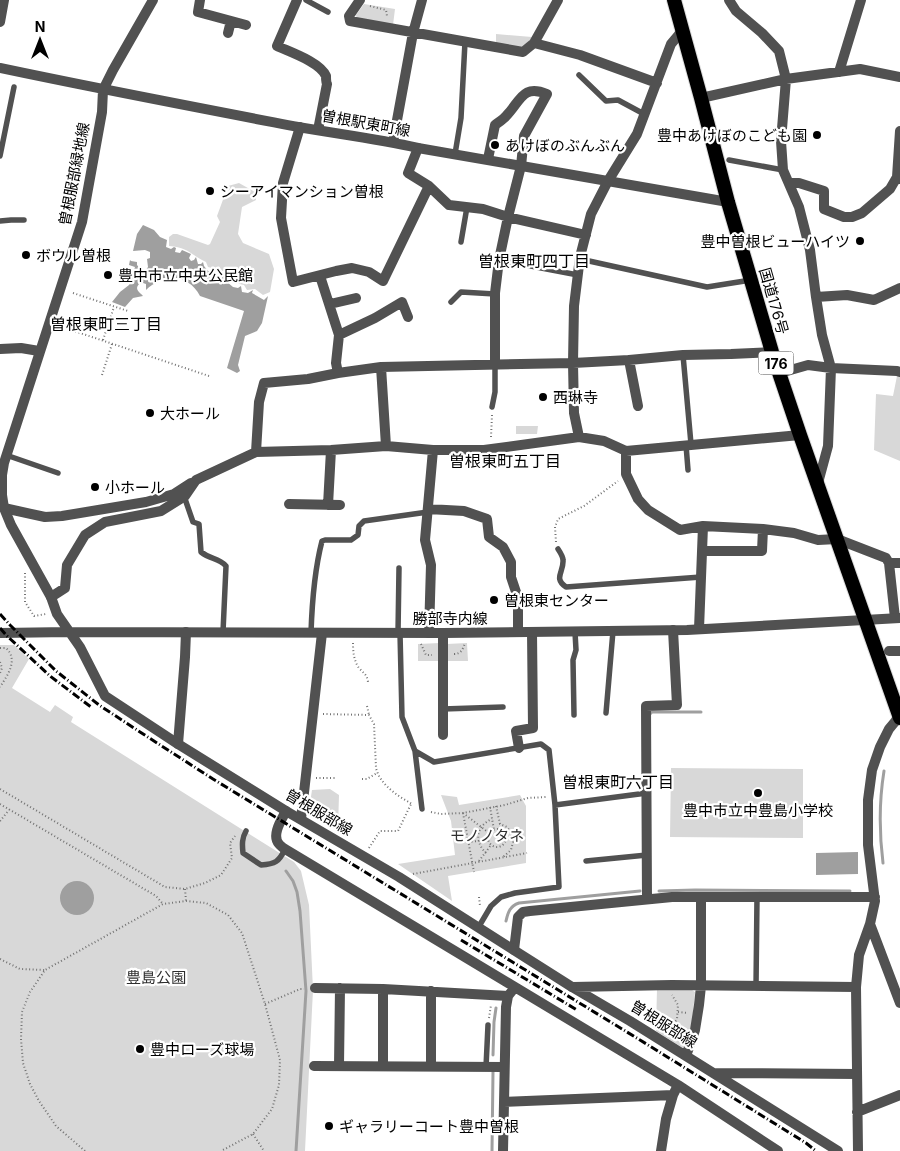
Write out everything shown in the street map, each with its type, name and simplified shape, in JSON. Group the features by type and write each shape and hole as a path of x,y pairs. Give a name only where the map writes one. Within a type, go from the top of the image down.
{"highway":[{"name":"国道176号","path":"674,0 728,202 772,352 900,718"}],"street":[{"path":"0,22 4,0"},
{"name":"曽根服部緑地線","path":"39,351 82,222 102,112 103,90 153,0"},
{"path":"200,0 198,12 246,25"},
{"path":"297,0 277,46 306,58 322,70 326,76 327,84 318,130"},
{"path":"393,142 413,33 422,0"},
{"path":"359,2 349,16 350,21 523,52 534,43 558,0"},
{"path":"729,0 736,12 762,33 779,51 786,79 780,141 784,170 799,207 810,250 822,336 831,368 828,446 818,483"},
{"path":"839,72 861,0"},
{"path":"228,33 231,21"},
{"path":"579,436 574,413 574,306 580,259 591,214 636,134 671,44 682,31"},
{"path":"534,43 580,55 657,83"},
{"name":"曽根駅東町線","path":"0,68 103,90 300,127 728,202"},
{"path":"701,98 786,79 860,69 900,77"},
{"path":"488,160 495,125 506,117 525,93 538,90 547,94 524,136 521,166 499,260 496,294 495,365"},
{"path":"300,127 283,183 281,218 293,282 352,268 369,272 383,281 429,186"},
{"path":"790,183 799,183 824,191 824,209 844,217 852,217 862,213 890,189 898,178 900,131"},
{"path":"418,148 408,173 429,186 449,205 483,209 508,217 586,235"},
{"path":"320,276 338,335 336,363 338,373"},
{"path":"816,297 847,295 874,300 900,288"},
{"path":"330,304 356,298"},
{"path":"338,335 375,318 402,302 408,317"},
{"path":"0,350 21,348 39,351"},
{"name":"曽根服部線","path":"39,351 1,475 4,508 11,525 51,597 57,614 80,648 105,696 178,744 286,811 399,877 572,987 663,1041 838,1151"},
{"path":"256,452 260,402 264,384 381,367 573,363 683,355 772,352"},
{"path":"629,360 638,406"},
{"path":"780,373 808,365 900,372"},
{"path":"381,367 386,446"},
{"path":"4,508 45,517 62,516 146,502 174,494 196,480 256,452 386,446 433,450 491,449 579,436 604,441 626,451 800,435"},
{"path":"328,505 331,450"},
{"path":"429,633 431,565 425,540 433,450"},
{"path":"626,451 626,474 638,499 648,510 680,530 703,526 794,532 818,540 837,539 886,558 898,618"},
{"path":"51,597 65,588 67,565 85,535 105,522 161,510 184,496 196,480"},
{"path":"289,504 340,505"},
{"path":"428,511 464,511 487,519 489,538 504,547 511,562 512,578 518,598 518,632"},
{"path":"699,630 703,526"},
{"path":"702,550 762,551 763,529"},
{"path":"888,563 900,563"},
{"name":"勝部寺内線","path":"0,633 443,633 699,630 898,618"},
{"path":"647,899 646,706 677,705 674,630"},
{"path":"178,744 186,632"},
{"path":"519,748 516,731 533,728 532,632"},
{"path":"301,819 306,777 316,633"},
{"path":"443,633 443,734"},
{"path":"889,650 900,651"},
{"path":"858,1151 856,987 859,955 875,903 867,808 874,765 882,742 900,718"},
{"path":"286,811 276,834 276,840 285,849 678,1085 778,1151"},
{"path":"514,950 517,919 520,913 523,912 672,897 875,898"},
{"path":"686,1056 695,1030 701,986 701,897"},
{"path":"870,924 900,1003"},
{"path":"504,1151 504,1102 494,1067 508,996 514,986"},
{"path":"572,987 856,987"},
{"path":"316,988 431,991 508,996"},
{"path":"340,988 340,1066"},
{"path":"383,989 383,1066"},
{"path":"431,991 431,1066"},
{"path":"314,1066 494,1067"},
{"path":"713,1073 857,1074"},
{"path":"661,1151 666,1119 678,1085"},
{"path":"504,1102 673,1095"},
{"path":"857,1112 900,1096"}],"lane":[{"path":"306,0 328,12"},
{"path":"455,154 461,118 465,42"},
{"path":"579,75 606,101 618,100 644,114"},
{"path":"0,156 14,87"},
{"path":"730,160 784,170"},
{"path":"461,242 467,207"},
{"path":"0,221 24,220"},
{"path":"580,259 707,288 751,280"},
{"path":"499,260 578,275"},
{"path":"451,302 461,292 496,294"},
{"path":"683,355 688,470"},
{"path":"492,407 495,392 495,365"},
{"path":"6,455 58,473"},
{"path":"184,496 193,522 199,524 201,552 206,557 221,560 226,566 223,632"},
{"path":"316,633 314,588 322,542 325,540 352,540 358,535 359,526 364,521 428,511"},
{"path":"558,549 563,560 559,577 562,584 566,587 701,577"},
{"path":"399,568 402,717 415,751 422,809"},
{"path":"606,713 613,631"},
{"path":"574,715 573,660 576,650 575,632"},
{"path":"443,709 503,707"},
{"path":"415,751 434,762 541,744 549,750 555,806 559,887 502,897 491,906 478,928"},
{"path":"555,806 647,793"},
{"path":"246,831 243,836 243,853 261,865 272,864 280,859 285,849"},
{"path":"586,861 647,855"},
{"path":"756,987 757,897"},
{"path":"488,1025 494,1067"}],"path":[{"path":"359,2 386,10 388,20 386,27"},
{"path":"73,293 128,311"},
{"path":"97,301 98,297"},
{"path":"103,340 114,307"},
{"path":"62,327 209,376"},
{"path":"102,375 112,343"},
{"path":"491,449 492,407"},
{"path":"558,549 554,527 558,519 584,506 626,474"},
{"path":"25,572 25,602 34,616 46,614"},
{"path":"353,641 353,655 358,667 367,676 368,682"},
{"path":"0,648 6,648 10,652 12,659 12,666 0,687"},
{"path":"0,662 2,665 1,672 8,675"},
{"path":"368,706 369,715"},
{"path":"362,778 367,778 377,773"},
{"path":"306,777 336,778"},
{"path":"0,788 165,887 185,888 205,883 221,875 232,858 230,843 238,830"},
{"path":"0,804 156,896 163,904"},
{"path":"364,857 380,831 398,830 411,804"},
{"path":"496,806 500,824 507,827 513,842 511,850 502,858"},
{"path":"490,807 494,830"},
{"path":"0,821 9,810"},
{"path":"474,872 463,813 490,833"},
{"path":"486,852 481,848 478,835 481,827 492,819"},
{"path":"494,830 499,830 506,836 506,841 499,847 491,845 488,840 490,833 494,830"},
{"path":"468,842 488,840"},
{"path":"478,862 491,845"},
{"path":"399,877 527,854"},
{"path":"185,888 186,900"},
{"path":"477,911 480,906 479,896"},
{"path":"85,1151 56,1126 30,1084 23,1063 21,1039 22,1012 30,992 45,970 163,904 186,900 206,903 228,915 242,933 265,1004 280,1060 279,1085 272,1109 253,1134 221,1151"},
{"path":"0,959 20,969 45,970"},
{"path":"663,1041 677,1019 678,1005 672,996 672,986"},
{"path":"265,1004 300,989"},
{"path":"253,1134 264,1151"}],"green space":[{"path":"364,4 395,9 393,25 357,19 356,15"},
{"path":"496,34 532,37 528,44 519,48 496,44"},
{"path":"239,183 255,192 256,200 242,207 238,234 243,243 269,254 274,269 270,292 263,295 255,289 247,290 244,285 231,282 227,272 208,267 206,262 185,250 169,246 169,237 173,234 210,244 220,222 217,216 228,186"},
{"path":"897,376 900,377 900,461 874,450 876,394 893,396"},
{"path":"516,426 538,426 537,434 516,434"},
{"path":"440,643 440,661 418,661 418,644"},
{"path":"467,643 468,661 448,661 447,644"},
{"name":"豊島公園","path":"0,645 14,645 29,659 12,688 50,712 55,705 73,717 71,722 294,862 301,871 309,905 313,990 305,1151 0,1151"},
{"path":"671,768 803,769 803,838 670,837"},
{"path":"330,789 339,795 338,827 309,810 312,790"},
{"name":"モノノタネ","path":"441,795 457,797 459,805 520,795 526,806 526,863 448,876 452,901 398,864 455,855 451,821"},
{"path":"657,989 692,990 695,992 692,1023 687,1045 683,1048 656,1031"}],"shaded area":[{"path":"143,225 154,230 160,237 167,240 166,247 176,248 175,252 180,253 182,250 191,254 189,258 191,261 196,257 198,264 203,262 208,271 214,270 216,273 225,276 225,278 229,279 227,282 233,287 238,288 241,286 242,292 248,293 253,290 252,293 264,300 268,296 262,323 257,331 245,336 238,365 240,371 237,373 227,368 244,311 200,296 189,283 175,278 160,281 146,290 146,284 139,284 137,289 143,296 133,298 125,307 112,302 129,285 135,267 129,265 130,260 137,262 141,270 146,270 148,267 147,259 150,258 150,252 145,250 133,251 137,234"},
{"path":"858,852 858,874 816,875 816,853"},
{"path":"77,881 84,882 89,886 93,891 93,905 89,910 84,914 77,915 70,914 65,910 61,905 60,898 61,891 65,886 70,882"}],"waterway":[{"path":"648,716 652,712 701,712"},
{"path":"883,863 880,817 884,771"},
{"path":"286,871 293,881 297,892 306,991 296,1151"},
{"path":"506,921 510,910 519,903 640,891"},
{"path":"659,891 850,891"},
{"path":"493,1055 496,1008"},
{"path":"492,1151 493,1072"}],"railway":[{"path":"0,614 56,671 99,705 140,732 213,779 640,1040 816,1151"},
{"path":"0,628 50,676 91,707"},
{"path":"461,940 577,1010"}],"place":[{"name":"豊中あけぼのこども園","path":"817,135"},
{"name":"あけぼのぶんぶん","path":"495,145"},
{"name":"シーアイマンション曽根","path":"210,191"},
{"name":"豊中曽根ビューハイツ","path":"860,241"},
{"name":"ボウル曽根","path":"26,255"},
{"name":"豊中市立中央公民館","path":"108,275"},
{"name":"西琳寺","path":"543,397"},
{"name":"大ホール","path":"150,413"},
{"name":"小ホール","path":"95,487"},
{"name":"曽根東センター","path":"494,600"},
{"name":"豊中市立中豊島小学校","path":"758,793"},
{"name":"豊中ローズ球場","path":"140,1049"},
{"name":"ギャラリーコート豊中曽根","path":"329,1126"}],"district":[{"name":"曽根東町四丁目","path":"534,261"},
{"name":"曽根東町三丁目","path":"106,324"},
{"name":"曽根東町五丁目","path":"505,461"},
{"name":"曽根東町六丁目","path":"618,782"}]}
